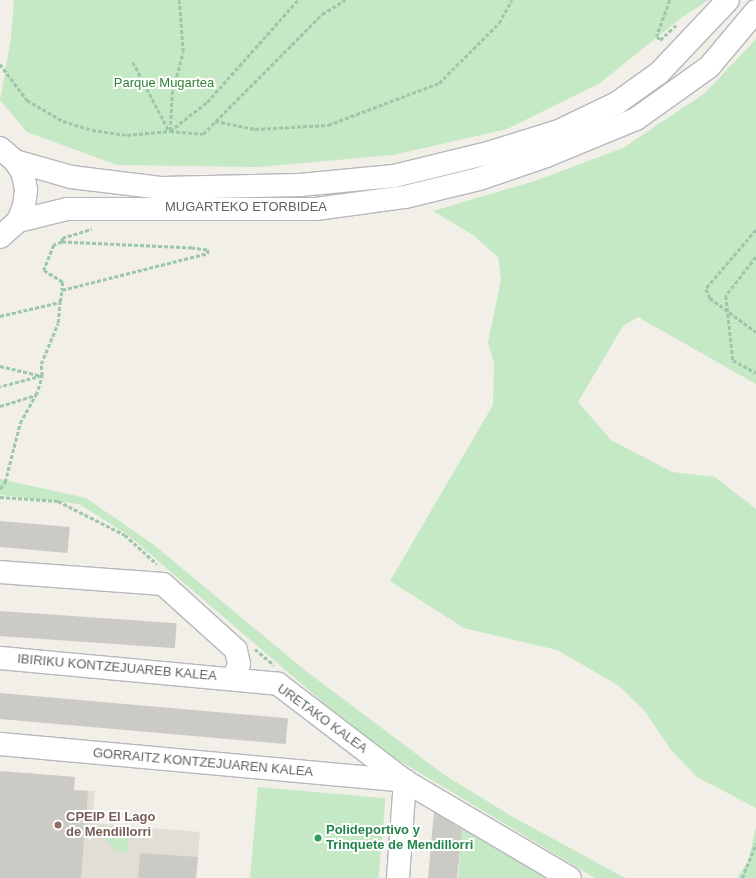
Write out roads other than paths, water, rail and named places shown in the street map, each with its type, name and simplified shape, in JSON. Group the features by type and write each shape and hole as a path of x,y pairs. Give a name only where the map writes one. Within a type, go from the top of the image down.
{"street":[{"name":"MUGARTEKO ETORBIDEA","path":"8,154 71,177 162,188 300,185 394,176 488,153 559,131 617,103 659,73 728,0"},
{"name":"MUGARTEKO ETORBIDEA","path":"18,221 67,209 316,209 405,198 479,179 546,156 636,119 709,67 756,11"},
{"path":"0,237 18,221 26,190 23,174 8,154"},
{"path":"0,572 163,584 236,650 239,664 234,678"},
{"name":"IBIRIKU KONTZEJUAREB KALEA","path":"0,658 234,678"},
{"name":"URETAKO KALEA","path":"234,678 278,684 405,781 570,878"},
{"name":"GORRAITZ KONTZEJUAREN KALEA","path":"0,744 405,781"},
{"path":"398,878 405,781"}],"place":[{"name":"CPEIP El Lago de Mendillorri","path":"58,825"},
{"name":"Polideportivo y Trinquete de Mendillorri","path":"318,838"}],"park label":[{"name":"Parque Mugartea","path":"164,83"}]}
